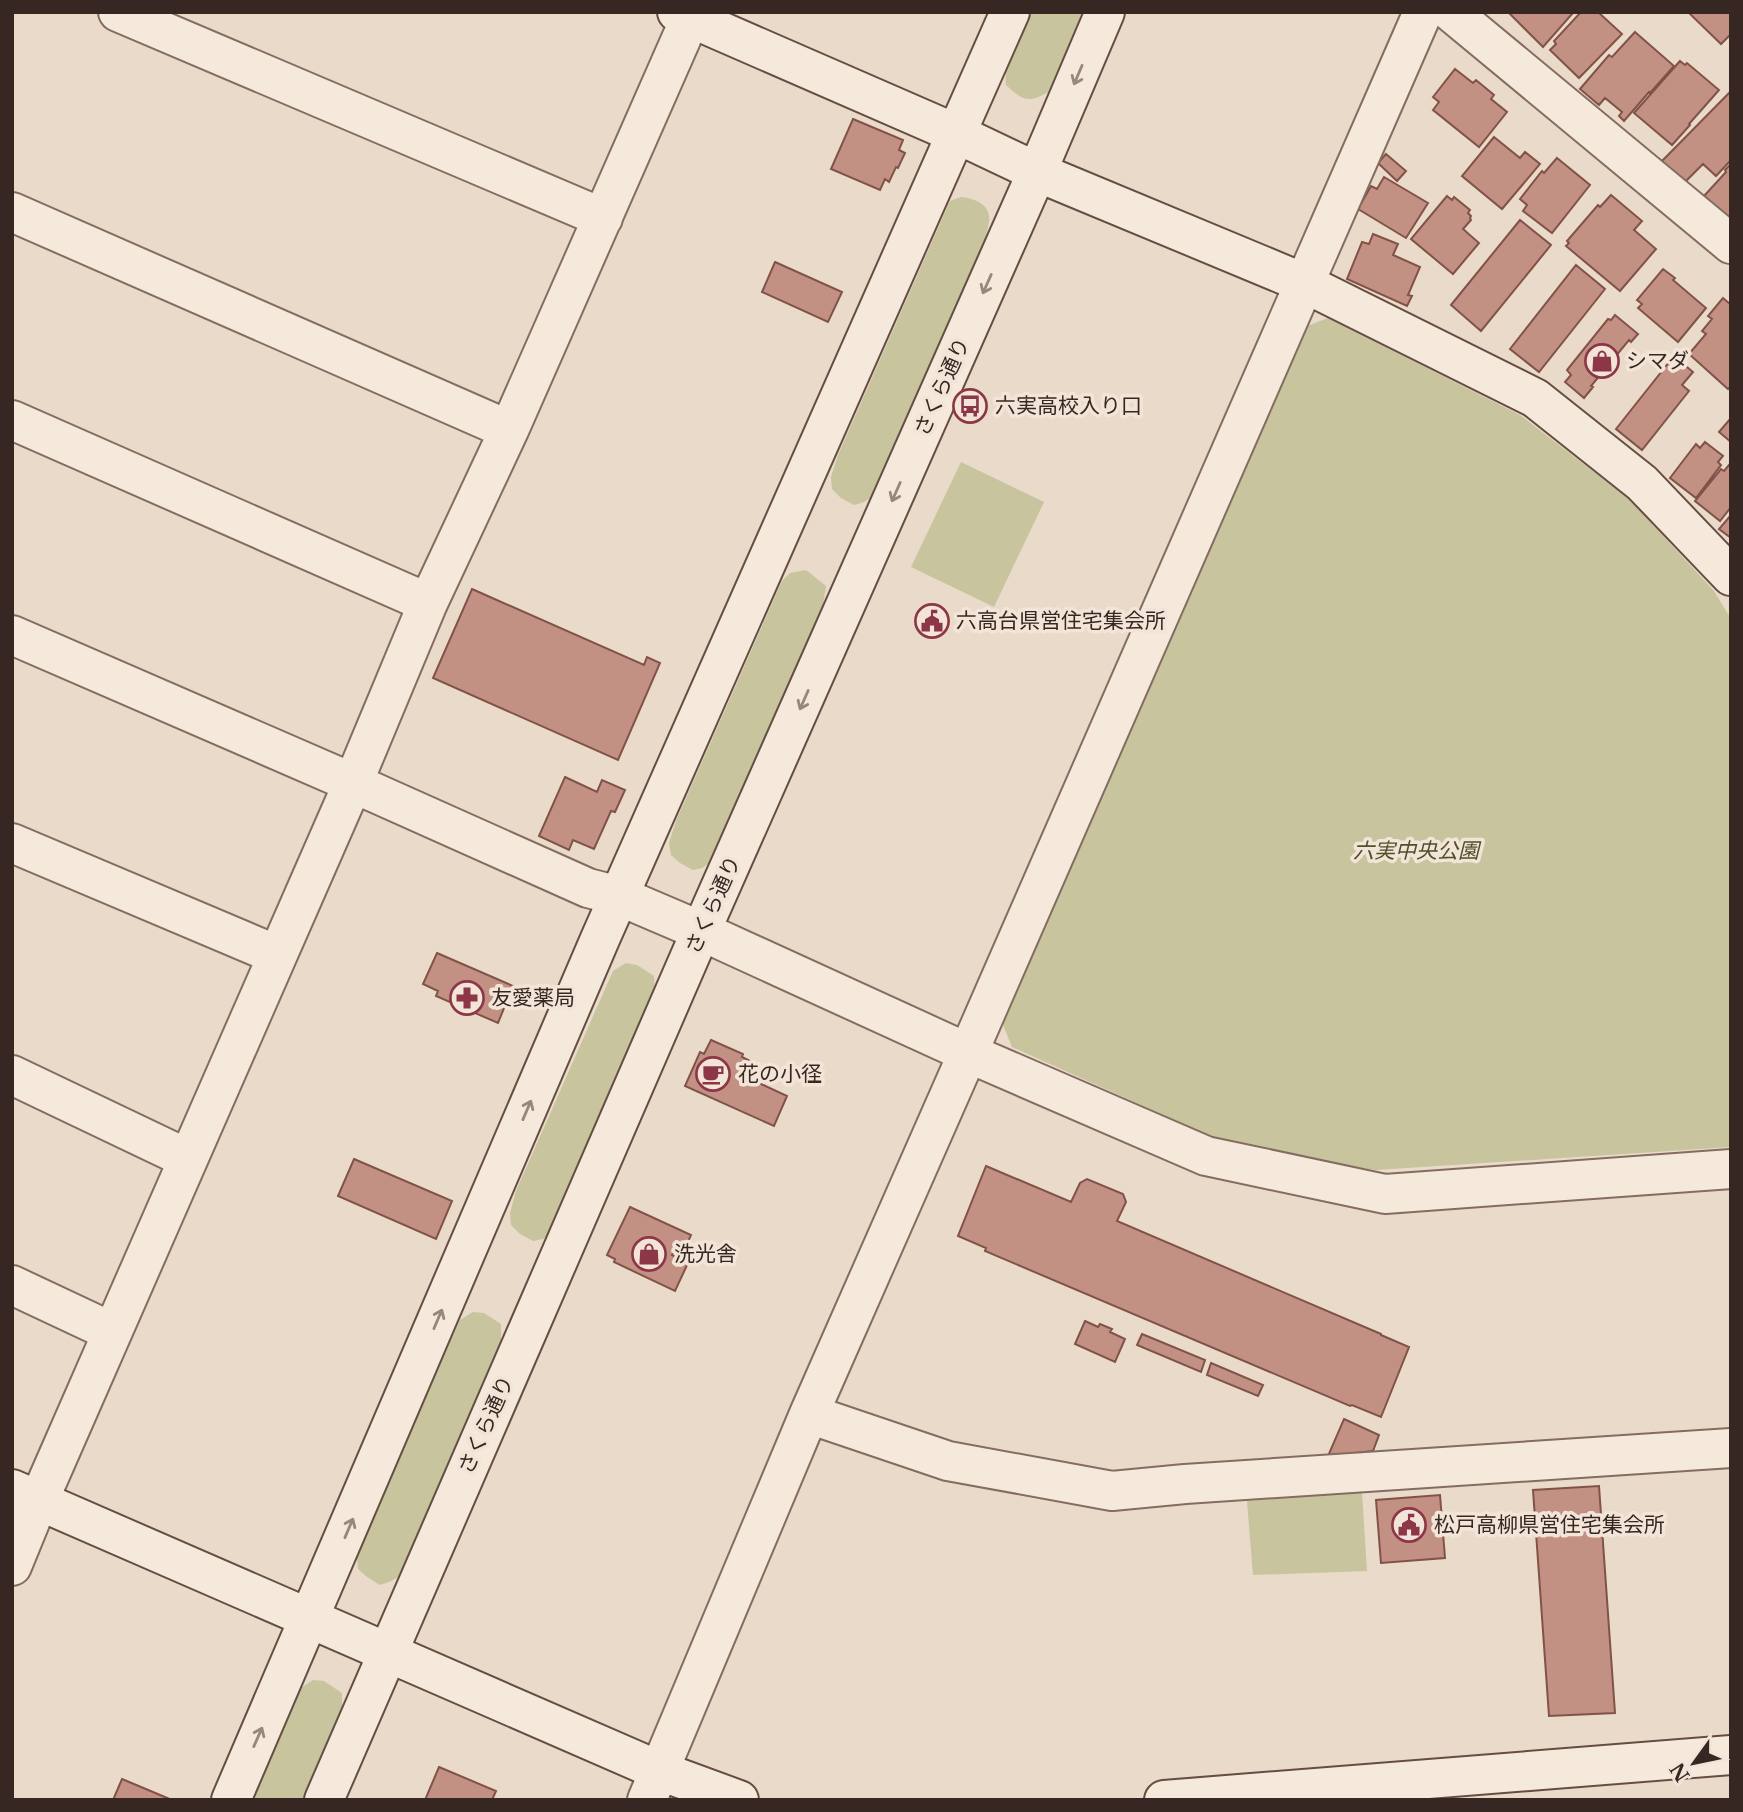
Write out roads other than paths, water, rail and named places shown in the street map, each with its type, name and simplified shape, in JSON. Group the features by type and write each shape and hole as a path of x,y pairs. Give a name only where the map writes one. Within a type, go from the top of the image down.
{"street":[{"path":"118,12 603,218"},
{"path":"231,1800 619,896 1010,12"},
{"name":"さくら通り","path":"324,1800 701,931 1037,172 1105,12"},
{"path":"653,1785 809,1414 1423,12"},
{"path":"1451,12 1731,244"},
{"path":"12,1566 26,1495 112,1332 353,783 428,603 509,430 603,218 686,14 1037,172 1304,283 1535,398 1642,483 1731,576"},
{"path":"12,212 509,430"},
{"path":"12,420 428,603"},
{"path":"12,635 588,888 619,896 701,931 968,1054 1206,1156 1385,1194 1731,1169"},
{"path":"12,843 277,955"},
{"path":"12,1074 188,1159"},
{"path":"12,1285 112,1332"},
{"path":"809,1414 948,1461 1112,1491 1731,1448"},
{"path":"26,1495 426,1669 653,1785 739,1800"},
{"path":"1164,1800 1731,1755"}],"place":[{"name":"シマダ","path":"1602,361"},
{"name":"六実高校入り口","path":"970,406"},
{"name":"六高台県営住宅集会所","path":"932,621"},
{"name":"友愛薬局","path":"467,998"},
{"name":"花の小径","path":"713,1074"},
{"name":"洗光舎","path":"649,1254"},
{"name":"松戸高柳県営住宅集会所","path":"1409,1525"}],"park label":[{"name":"六実中央公園","path":"1416,851"}]}
